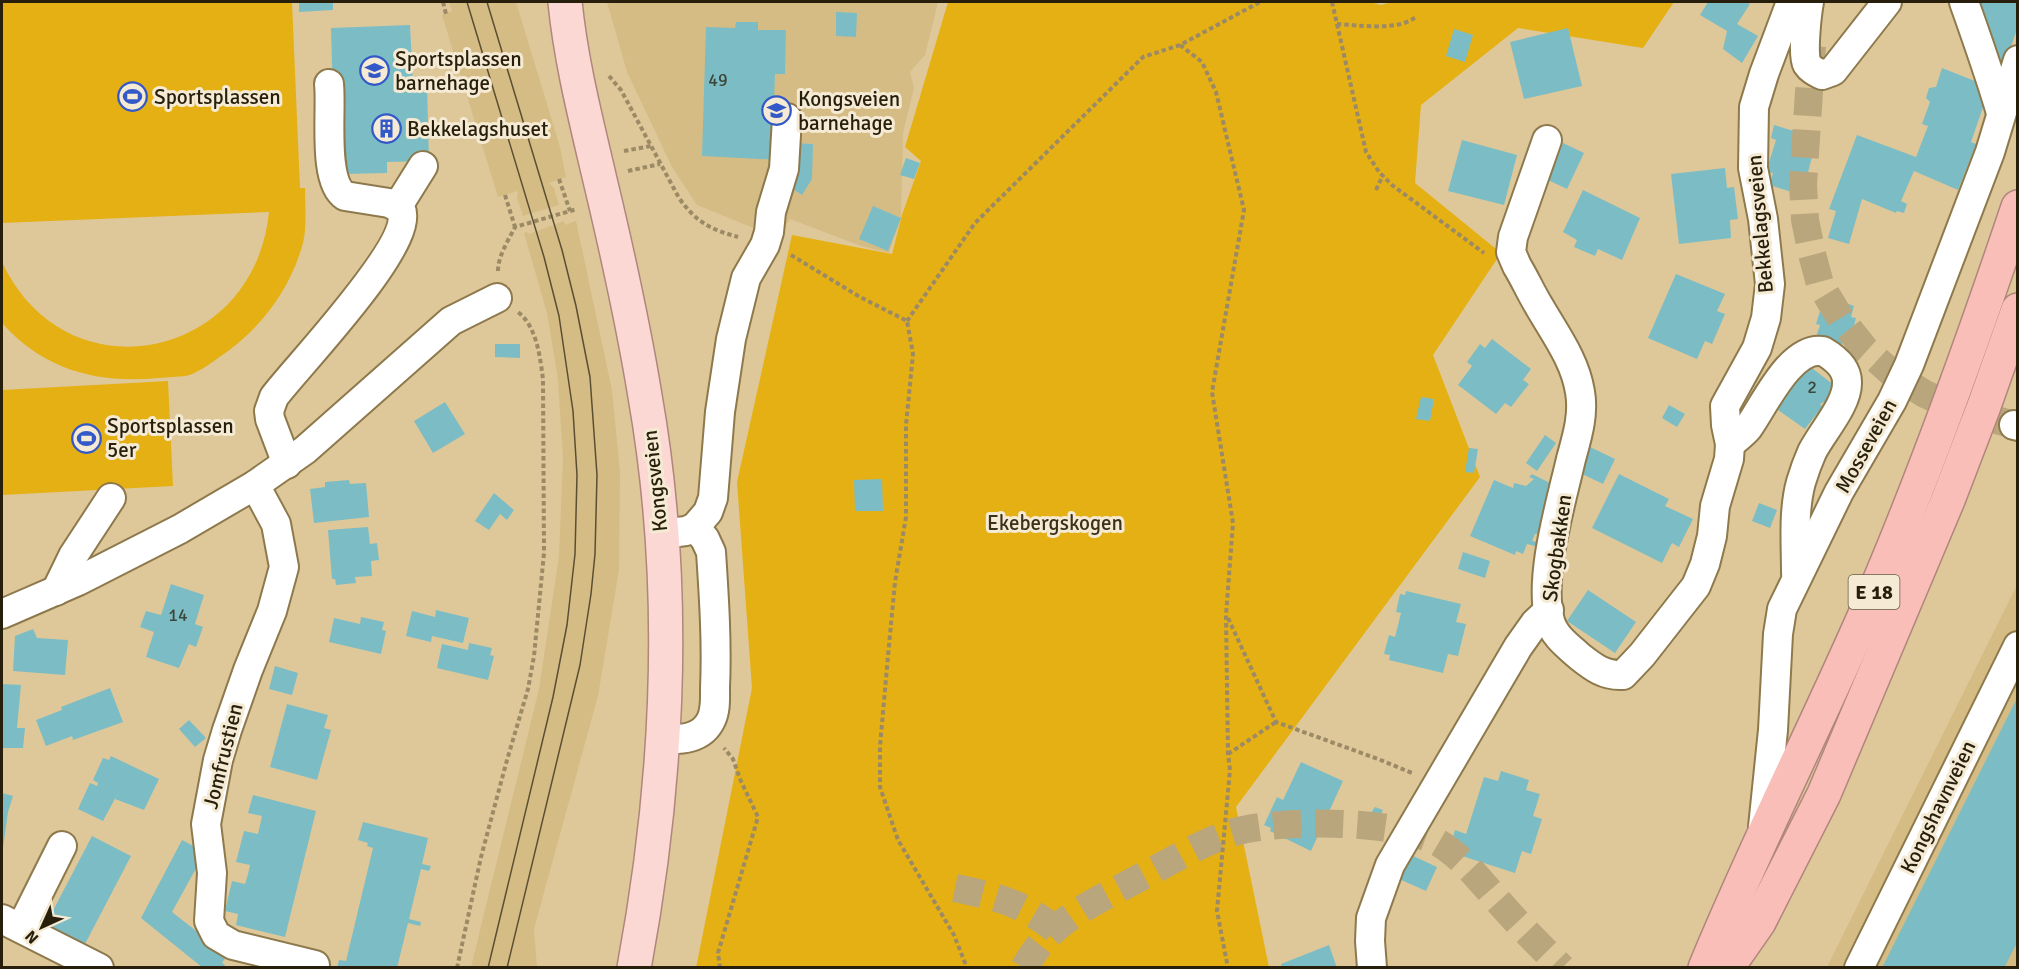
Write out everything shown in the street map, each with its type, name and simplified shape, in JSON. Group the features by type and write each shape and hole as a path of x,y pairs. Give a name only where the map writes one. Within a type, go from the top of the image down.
{"highway":[{"name":"Mosseveien","path":"1705,968 1734,897 1762,841 1870,602 1917,489 1985,307 2018,207"},
{"name":"E 18","path":"1727,968 1759,922 1824,794 1948,500 2018,310"}],"main road":[{"name":"Kongsveien","path":"565,2 576,80 625,290 646,399 661,534 665,614 663,739 652,860 634,968"}],"street":[{"name":"Bekkelagsveien","path":"1549,610 1550,621 1565,644 1597,670 1612,676 1623,675 1642,655 1696,586 1705,564 1712,536 1715,506 1729,459 1730,444 1725,406 1756,348 1766,318 1770,284 1763,219 1753,168 1754,107 1791,2"},
{"path":"1809,2 1806,18 1806,61 1813,70 1822,75 1833,71 1887,2"},
{"path":"1964,2 1988,66 2001,113"},
{"name":"Mosseveien","path":"1762,841 1773,730 1778,634 1782,609 1839,492 1892,401 1909,365 1986,162 2018,60"},
{"path":"287,464 270,419 269,411 274,397 365,288 402,226 403,214 398,207 375,199 345,196 339,192 334,177 331,153 329,84"},
{"path":"661,534 686,531 696,527 708,512 713,498 720,412 739,301 746,278 765,245 771,212 784,169 787,118"},
{"name":"Skogbakken","path":"1372,968 1371,918 1390,865 1518,647 1535,623 1549,610 1547,598 1549,568 1558,516 1577,437 1581,412 1580,393 1572,363 1511,252 1520,214 1547,140"},
{"path":"398,207 423,166"},
{"path":"2,614 56,591 180,529 255,485 287,464 323,435 451,321 497,298"},
{"path":"1730,444 1746,430 1782,376 1806,353 1823,351 1842,366 1847,384 1845,395 1812,452 1801,482 1796,520 1796,579"},
{"name":"Jomfrustien","path":"255,485 276,524 284,567 272,611 244,680 219,760 206,824 212,873 208,921 216,934 234,945 315,965"},
{"path":"56,591 73,556 111,498"},
{"path":"663,739 688,738 699,733 707,726 714,710 716,670 712,564 709,546 696,527"},
{"name":"Kongshavnveien","path":"1859,968 2018,646"},
{"path":"62,846 11,924 99,968"}],"path":[{"path":"443,2 446,14"},
{"path":"967,968 954,935 898,840 880,787 880,746 895,582 906,517 906,425 913,354 907,321 975,223 1143,57 1180,45 1260,2"},
{"path":"1332,2 1366,152 1392,185 1466,241"},
{"path":"1336,24 1398,26 1417,16"},
{"path":"1180,45 1202,62 1216,92 1244,210 1212,392 1233,523 1226,615 1227,754 1230,770 1216,911 1228,968"},
{"path":"607,73 621,90 679,198 690,214 702,224 798,258 860,297 907,321"},
{"path":"620,152 651,146"},
{"path":"624,171 660,164"},
{"path":"1376,190 1383,175"},
{"path":"559,179 570,211"},
{"path":"457,968 486,837 528,688 542,591 544,397 541,362 526,319 497,298 498,266 515,227 505,195"},
{"path":"515,227 581,208"},
{"path":"1226,615 1276,722 1378,759 1437,785"},
{"path":"1227,754 1276,722"},
{"path":"707,726 733,759 740,780 758,817 718,953 720,968"}],"shaded area":[{"path":"449,2 516,2 560,147 566,177 549,183 554,188 559,205 523,216 517,198 518,191 498,197 442,15 452,11"},
{"name":"Kongsveien barnehage","path":"607,2 938,2 925,55 910,72 914,88 903,133 901,218 889,253 861,246 790,219 778,238 697,205 672,167 627,72"},
{"path":"564,221 565,225 576,221 612,390 620,472 619,570 598,696 534,929 537,967 471,967 539,689 559,556 563,458 558,380 547,313 524,233 529,234"},
{"path":"2017,585 2017,967 1827,967"}],"green space":[{"name":"Sportsplassen","path":"2,2 292,2 300,188 305,188 303,243 290,277 271,308 247,335 199,371 186,376 136,379 93,376 54,363 18,339 2,323 2,262 31,305 68,333 110,345 154,344 195,330 230,302 256,263 269,212 2,223"},
{"name":"Ekebergskogen","path":"948,2 1370,2 1381,5 1392,2 1674,2 1643,48 1518,28 1421,105 1415,183 1501,253 1433,355 1480,477 1236,807 1269,967 696,968 752,688 737,482 792,235 892,254 902,215 921,161 905,147"},
{"name":"Sportsplassen 5er","path":"168,381 173,486 2,495 2,390"}],"building":[{"path":"299,2 333,2 333,10 299,12"},
{"path":"1708,2 1750,4 1737,24 1758,36 1742,63 1723,49 1727,31 1700,15"},
{"path":"1979,2 2018,2 2018,26 2004,67 1996,65"},
{"path":"836,12 857,13 856,37 836,36"},
{"path":"736,22 758,22 758,30 786,30 785,74 775,74 774,100 783,107 781,160 702,156 706,27 735,28"},
{"name":"Bekkelagshuset","path":"410,25 413,84 427,84 429,161 387,162 387,173 345,174 342,98 333,98 331,28"},
{"path":"1568,28 1582,86 1524,99 1510,42"},
{"path":"1454,29 1473,35 1465,62 1446,56"},
{"path":"1942,68 1990,87 1971,142 1976,144 1958,190 1914,171 1901,201 1907,204 1904,213 1897,211 1896,213 1862,199 1849,244 1828,238 1836,211 1829,209 1857,135 1916,157 1928,126 1922,124 1930,102 1926,98 1929,88 1936,87"},
{"path":"1774,125 1817,138 1802,195 1769,185 1773,173 1766,172 1776,140 1771,138"},
{"path":"1462,140 1517,155 1504,205 1448,191"},
{"path":"792,143 813,144 812,179 802,195 785,184"},
{"path":"1563,143 1584,153 1567,189 1546,179"},
{"path":"906,158 920,163 914,179 900,175"},
{"path":"1725,168 1727,188 1734,187 1738,219 1730,220 1731,238 1679,244 1671,174"},
{"path":"1583,190 1640,218 1622,260 1598,249 1595,256 1574,247 1577,240 1563,232"},
{"path":"873,206 901,218 888,251 859,239"},
{"path":"1676,274 1725,294 1717,311 1725,314 1712,344 1705,341 1697,359 1648,338"},
{"path":"1829,297 1854,306 1851,317 1856,318 1851,337 1845,336 1841,347 1816,337 1820,325 1816,324 1820,311 1824,312"},
{"path":"1492,339 1531,369 1523,380 1529,384 1511,407 1505,403 1496,414 1458,385 1472,366 1467,362 1480,344 1485,348"},
{"path":"495,344 520,344 520,358 495,357"},
{"path":"1804,362 1834,385 1830,389 1831,396 1820,404 1822,407 1805,429 1771,405"},
{"path":"1421,397 1434,399 1430,421 1416,419"},
{"path":"445,402 465,434 433,453 414,421"},
{"path":"1669,405 1685,414 1677,427 1662,418"},
{"path":"1545,435 1556,443 1537,471 1526,463"},
{"path":"1590,447 1615,459 1603,484 1578,472"},
{"path":"1469,448 1478,449 1474,473 1465,472"},
{"path":"1532,474 1552,484 1540,533 1535,534 1532,541 1537,542 1535,546 1527,544 1523,554 1516,551 1515,555 1470,536 1494,480 1513,488 1514,483 1526,486 1534,479 1529,477"},
{"path":"1619,474 1669,499 1665,506 1693,519 1679,547 1672,543 1662,563 1592,528"},
{"path":"882,479 883,511 855,511 854,480"},
{"path":"349,480 350,484 366,483 369,517 314,523 310,489 325,487 325,482"},
{"path":"494,493 514,510 507,520 500,514 489,530 475,521"},
{"path":"1759,503 1777,510 1770,528 1752,521"},
{"path":"368,527 370,544 377,543 379,560 371,561 372,576 355,577 356,583 336,585 335,579 332,579 328,530"},
{"path":"1463,552 1490,561 1485,578 1458,569"},
{"path":"171,584 204,595 195,624 203,627 196,647 189,644 179,668 146,657 154,632 140,627 146,611 161,615"},
{"path":"1588,590 1636,622 1615,653 1567,621"},
{"path":"1406,591 1461,604 1456,622 1466,624 1458,656 1448,654 1443,673 1389,660 1390,655 1384,654 1389,635 1395,637 1401,613 1396,612 1400,594 1405,595"},
{"path":"436,610 469,618 463,643 432,636 431,642 406,636 412,611 435,617"},
{"path":"361,617 384,622 382,630 386,631 381,654 329,642 334,618 360,624"},
{"path":"33,629 37,638 68,640 65,675 13,671 15,636"},
{"path":"469,643 492,648 490,655 494,656 488,680 437,668 442,644 468,650"},
{"path":"275,666 298,673 292,695 269,689"},
{"path":"2,684 21,685 17,728 25,728 23,748 2,748"},
{"path":"110,688 123,722 73,740 72,736 46,746 36,720 62,710 61,707"},
{"path":"2018,696 2018,941 2004,968 1882,968"},
{"path":"287,704 328,715 324,728 331,730 317,780 270,767"},
{"path":"189,720 206,738 195,747 179,729"},
{"path":"111,756 159,779 144,810 115,799 118,793 103,821 78,809 90,783 97,786 98,783 93,780 103,758 109,760"},
{"path":"1301,762 1343,781 1311,851 1270,831 1271,828 1264,825 1277,797 1283,800"},
{"path":"1501,771 1529,780 1526,790 1540,794 1533,816 1542,819 1531,854 1522,851 1515,873 1459,855 1460,851 1450,848 1455,830 1466,834 1484,777 1498,781"},
{"path":"2,793 13,796 8,812 3,848"},
{"path":"253,795 316,811 285,937 236,925 238,914 225,911 232,881 245,884 248,874 250,865 236,862 244,831 258,834 262,816 248,813"},
{"path":"1375,807 1383,810 1378,820 1369,816"},
{"path":"363,822 428,838 422,864 431,866 429,871 421,869 409,919 421,922 420,926 408,923 397,968 337,968 339,960 346,961 373,848 367,846 368,843 358,840"},
{"path":"92,836 131,856 85,944 46,924"},
{"path":"182,840 205,852 172,912 227,955 222,963 225,965 223,968 203,968 141,918"},
{"path":"1411,855 1437,867 1426,891 1399,879"},
{"path":"1329,945 1337,968 1282,968 1281,964"}],"tunnel":[{"path":"1812,46 1803,184 1805,220 1820,284 1841,319 1865,349 1894,375 1925,394 1955,408 2014,425"},
{"path":"1024,968 1046,938 1075,914 1185,853 1231,833 1251,828 1305,824 1365,825 1418,834 1437,842 1455,854 1470,869 1514,919 1562,968"},
{"path":"955,888 1008,902 1031,912 1055,929"}],"tram line":[{"path":"467,2 544,257 559,316 573,411 577,475 575,554 567,625 553,697 488,968"},
{"path":"487,2 562,250 576,306 590,377 597,475 595,554 580,665 507,968"}],"place":[{"name":"Sportsplassen barnehage","path":"374,71"},
{"name":"Sportsplassen","path":"133,97"},
{"name":"Kongsveien barnehage","path":"777,111"},
{"name":"Bekkelagshuset","path":"386,129"},
{"name":"Sportsplassen 5er","path":"86,438"}]}
